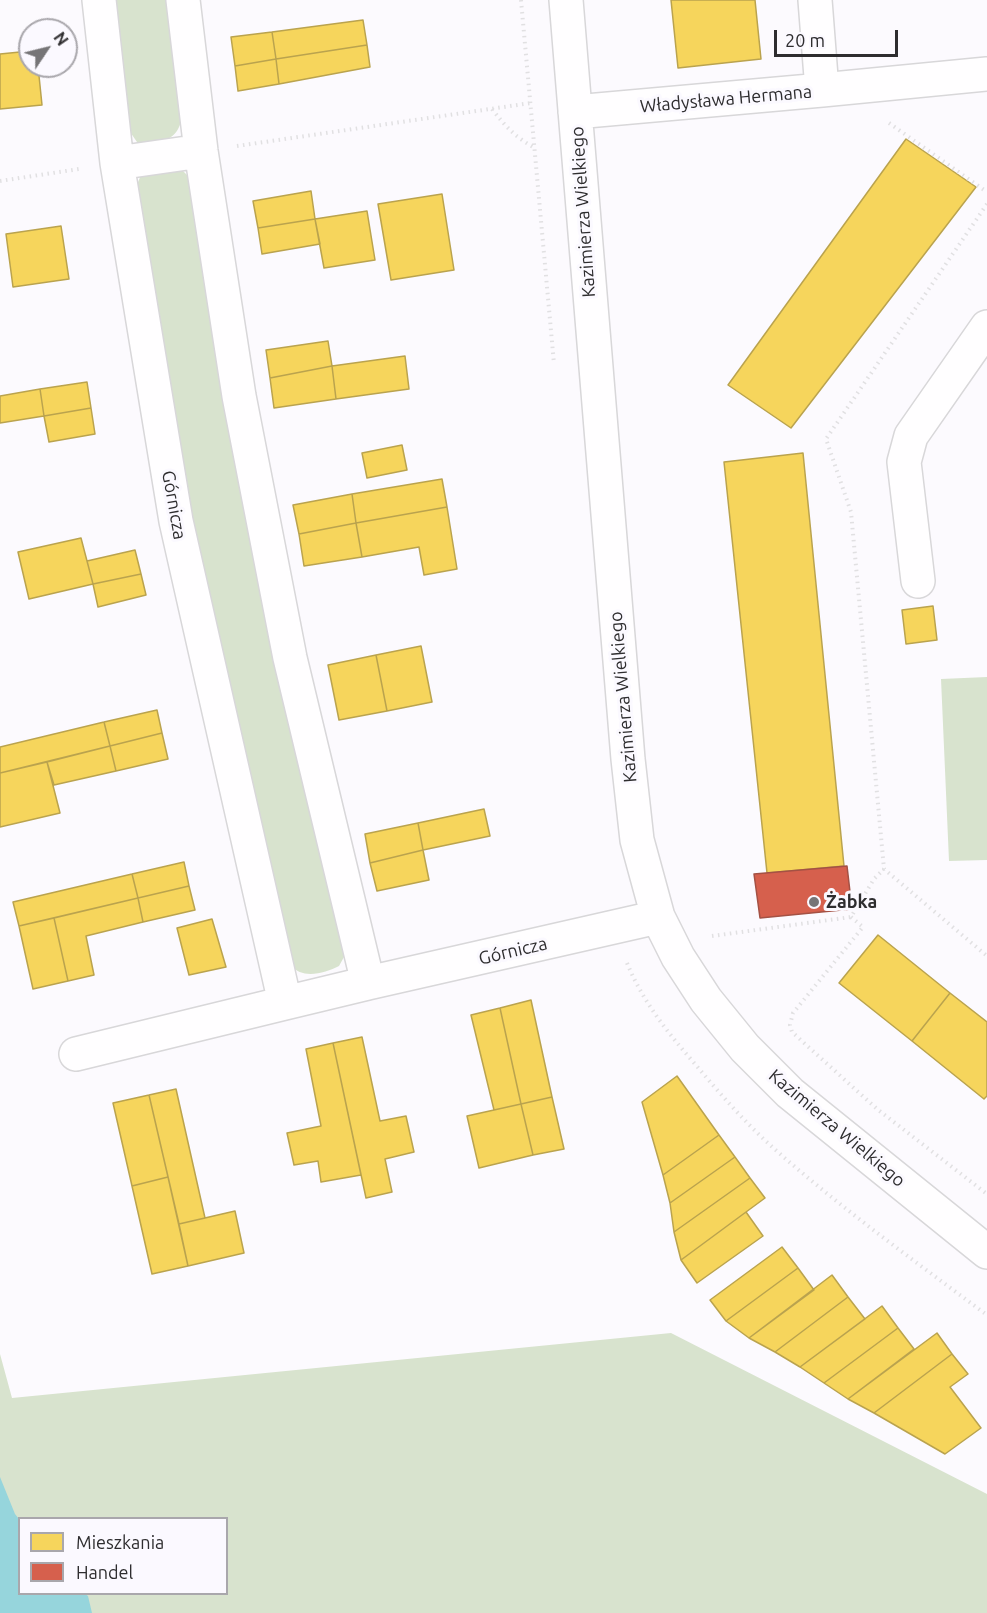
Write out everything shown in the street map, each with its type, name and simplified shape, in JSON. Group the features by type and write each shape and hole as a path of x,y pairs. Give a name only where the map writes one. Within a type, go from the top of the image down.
{"street":[{"name":"Górnicza","path":"99,0 117,163 176,521 285,1003"},
{"path":"183,0 201,152 239,396 290,658 368,983"},
{"name":"Kazimierza Wielkiego","path":"566,0 636,840 658,917 678,957 706,1000 745,1048 782,1086 987,1252"},
{"name":"Władysława Hermana","path":"575,112 822,90 815,0"},
{"path":"822,90 987,74"},
{"path":"117,163 201,152"},
{"path":"918,581 904,462 910,436 987,327"},
{"name":"Górnicza","path":"76,1054 368,983 658,917"}],"path":[{"path":"201,152 531,103"},
{"path":"492,108 518,139 536,148"},
{"path":"887,122 987,192"},
{"path":"0,181 117,163"},
{"path":"851,917 874,879 884,869 987,956"},
{"path":"712,936 851,917 863,927 793,1013 790,1025 792,1032 894,1123 987,1194"},
{"path":"929,1272 987,1315"}],"green space":[{"path":"112,0 168,0 181,119 176,132 165,140 152,143 137,142 128,129"},
{"path":"181,169 189,177 273,646 317,845 343,948 344,957 339,966 321,973 307,974 296,970 291,965 194,539 136,187 141,175"},
{"path":"987,677 987,860 949,861 941,679"},
{"path":"671,1333 987,1494 987,1613 0,1613 0,1354 12,1398"}],"water":[{"path":"0,1477 18,1518 18,1595 86,1595 92,1613 0,1613"}],"building: Mieszkania":[{"path":"671,0 755,0 761,59 678,68"},
{"path":"363,20 367,45 276,59 272,32"},
{"path":"272,32 276,59 235,66 231,37"},
{"path":"367,45 370,67 279,84 276,59"},
{"path":"18,52 18,78 39,78 42,105 0,109 0,54"},
{"path":"276,59 279,84 238,91 235,66"},
{"path":"906,139 976,187 791,428 728,385"},
{"path":"311,191 315,219 258,228 253,201"},
{"path":"442,194 454,270 391,280 378,204"},
{"path":"367,211 375,260 324,268 315,219"},
{"path":"315,219 320,244 262,254 258,228"},
{"path":"61,226 69,279 13,287 6,234"},
{"path":"328,341 332,366 270,378 266,350"},
{"path":"405,356 409,389 336,399 332,366"},
{"path":"332,366 336,399 274,408 270,378"},
{"path":"87,382 91,408 44,416 40,389"},
{"path":"40,389 44,416 0,423 0,396"},
{"path":"91,408 95,434 49,442 44,416"},
{"path":"402,445 407,470 367,478 362,453"},
{"path":"803,453 844,866 767,873 724,462"},
{"path":"442,479 447,507 356,523 352,494"},
{"path":"352,494 356,523 299,534 293,505"},
{"path":"447,507 457,569 424,575 419,547 362,557 356,523"},
{"path":"356,523 362,557 304,566 299,534"},
{"path":"81,538 93,584 29,599 18,552"},
{"path":"135,550 141,574 93,584 87,561"},
{"path":"141,574 146,595 98,607 93,584"},
{"path":"933,606 937,640 906,644 902,610"},
{"path":"421,646 432,702 387,711 376,655"},
{"path":"376,655 387,711 339,720 328,665"},
{"path":"157,710 162,733 110,746 104,722"},
{"path":"104,722 110,746 0,773 0,747"},
{"path":"162,733 168,759 116,771 110,746"},
{"path":"110,746 116,771 54,785 47,762"},
{"path":"47,762 60,813 0,827 0,773"},
{"path":"484,809 490,836 423,850 418,823"},
{"path":"418,823 423,850 370,863 365,834"},
{"path":"423,850 429,880 377,891 370,863"},
{"path":"184,862 189,886 138,898 132,874"},
{"path":"132,874 138,898 19,926 13,902"},
{"path":"189,886 195,910 143,922 138,898"},
{"path":"138,898 143,922 86,936 94,975 68,981 54,918"},
{"path":"54,918 68,981 33,989 19,926"},
{"path":"212,919 226,967 189,975 177,928"},
{"path":"878,935 950,993 912,1041 839,983"},
{"path":"950,993 987,1022 987,1096 984,1099 912,1041"},
{"path":"531,1000 552,1097 521,1104 500,1008"},
{"path":"500,1008 521,1104 494,1110 471,1015"},
{"path":"362,1037 380,1121 406,1116 414,1152 385,1159 392,1192 366,1198 333,1043"},
{"path":"333,1043 361,1175 321,1182 318,1161 294,1165 287,1133 321,1126 306,1049"},
{"path":"677,1076 719,1135 663,1175 642,1102"},
{"path":"176,1089 205,1218 179,1224 149,1095"},
{"path":"149,1095 168,1177 132,1186 113,1103"},
{"path":"552,1097 564,1149 533,1155 521,1104"},
{"path":"521,1104 533,1155 479,1168 467,1116"},
{"path":"719,1135 735,1157 670,1203 663,1175"},
{"path":"735,1157 750,1178 674,1232 670,1203"},
{"path":"168,1177 188,1266 152,1274 132,1186"},
{"path":"750,1178 765,1198 681,1260 674,1232"},
{"path":"235,1211 244,1253 188,1266 179,1224"},
{"path":"746,1212 763,1236 697,1283 681,1260"},
{"path":"782,1247 798,1268 726,1321 710,1300"},
{"path":"798,1268 814,1290 749,1338 726,1321"},
{"path":"832,1275 848,1297 775,1352 749,1338"},
{"path":"848,1297 865,1319 800,1367 775,1352"},
{"path":"882,1306 898,1328 824,1383 800,1367"},
{"path":"898,1328 914,1349 848,1399 824,1383"},
{"path":"937,1333 952,1354 874,1413 848,1399"},
{"path":"952,1354 968,1374 950,1387 981,1428 945,1454 874,1413"}],"building: Handel":[{"path":"847,866 852,909 760,918 754,874"}],"place":[{"name":"Żabka","path":"814,902"}]}
